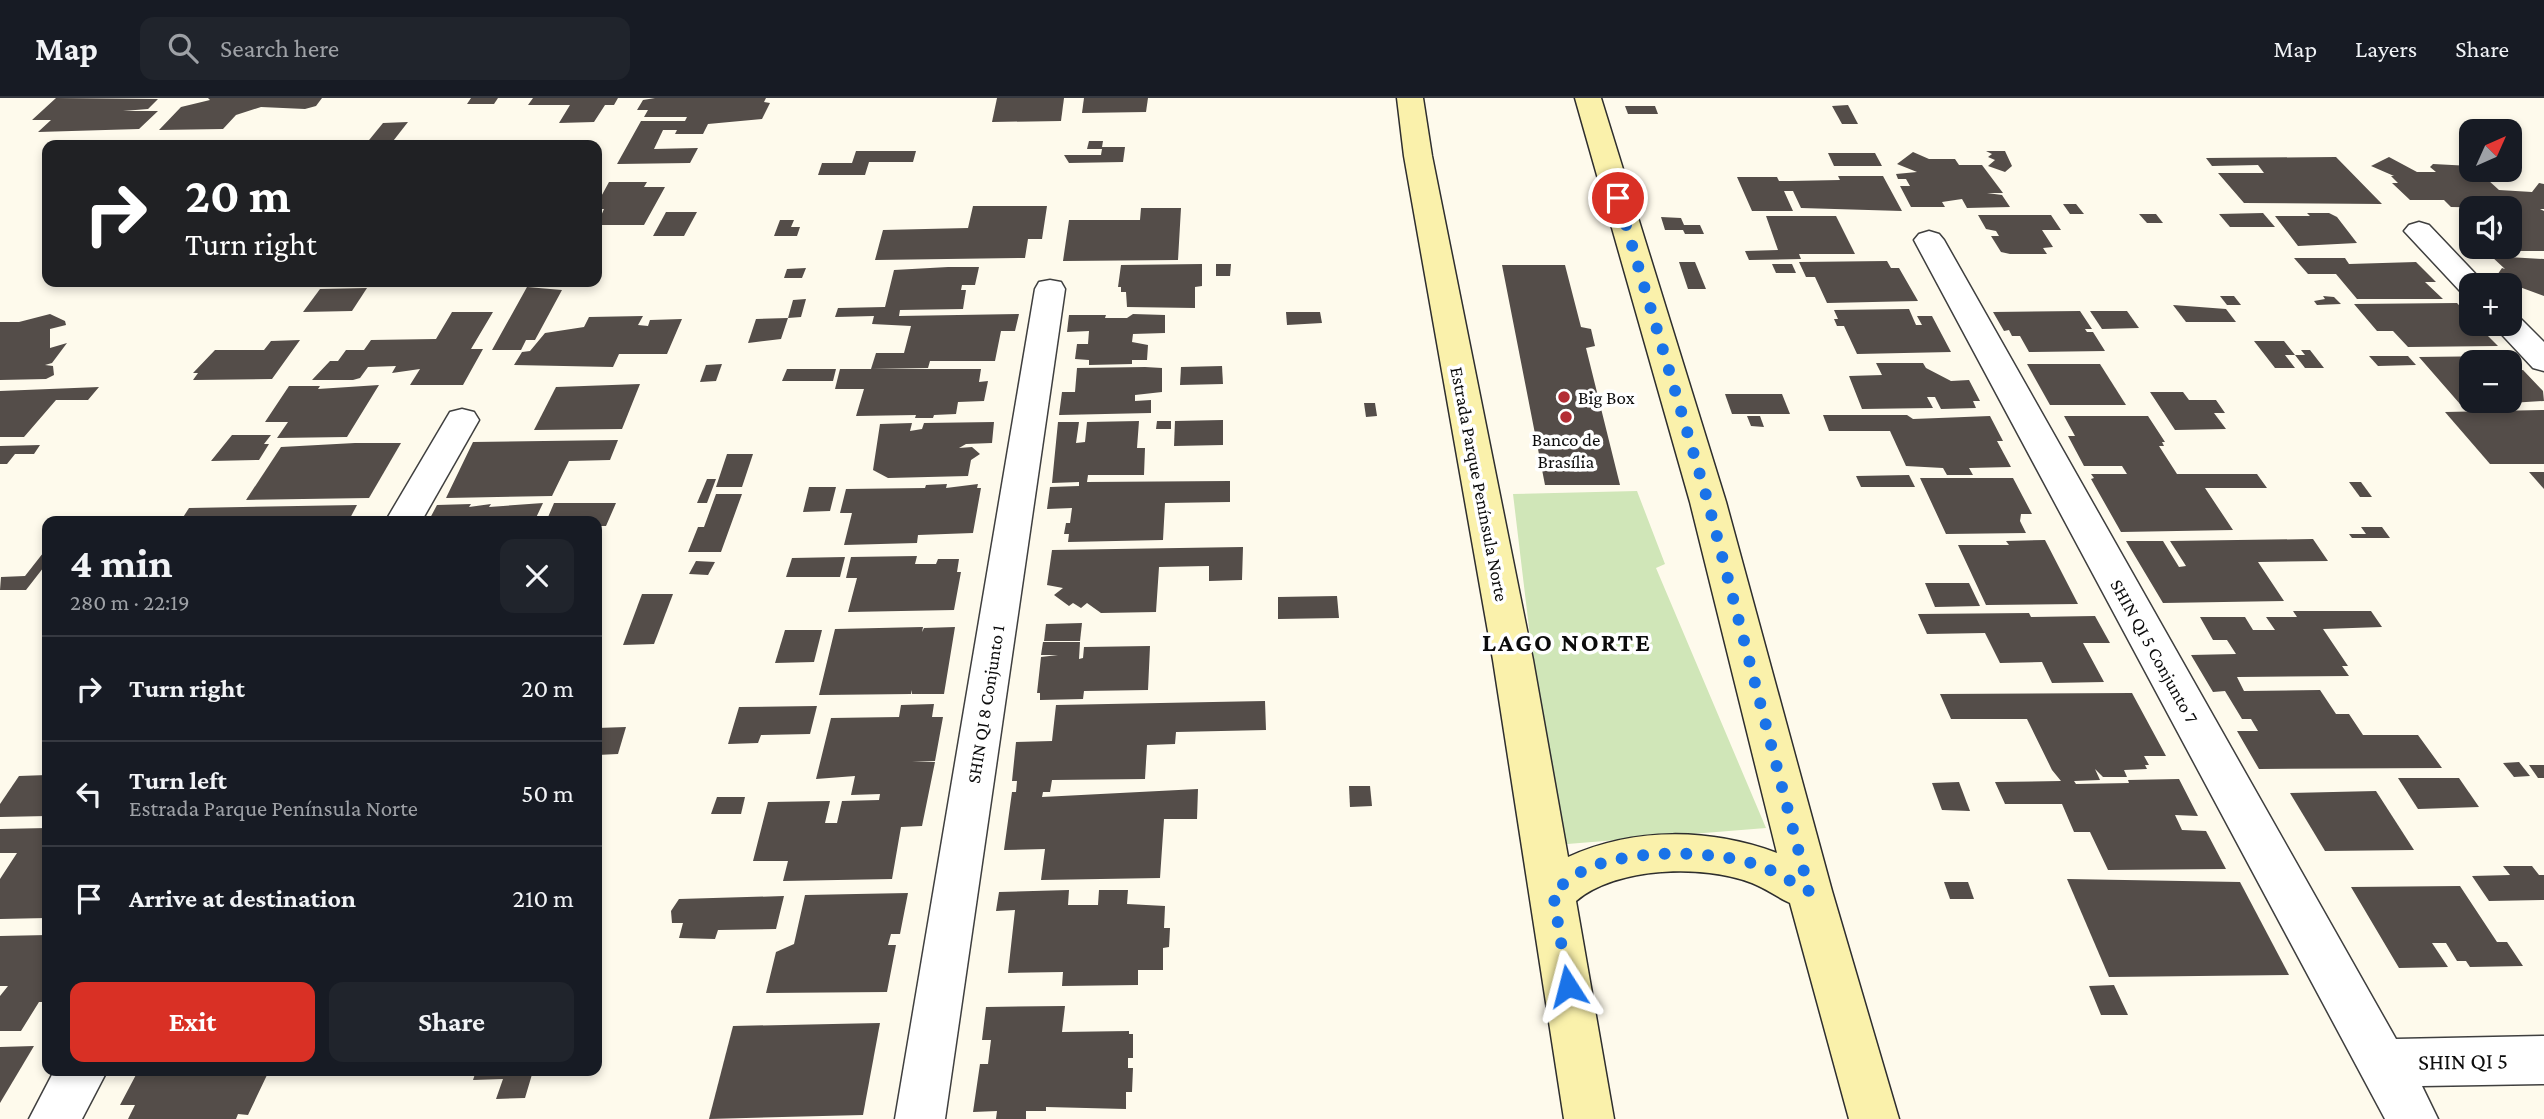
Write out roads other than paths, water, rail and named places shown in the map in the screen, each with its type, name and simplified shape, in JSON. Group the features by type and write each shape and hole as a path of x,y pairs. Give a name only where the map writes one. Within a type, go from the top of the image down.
{"main road":[{"name":"Estrada Parque Península Norte","path":"1410,98 1418,156 1511,646 1589,1119"},
{"path":"1588,98 1708,502 1809,891 1874,1119"},
{"path":"1553,892 1579,873 1599,864 1685,853 1718,855 1760,866 1809,891"}],"street":[{"path":"2419,231 2459,273"},
{"name":"SHIN QI 5 Conjunto 7","path":"1929,240 2413,1119"},
{"name":"SHIN QI 8 Conjunto 1","path":"920,1119 1050,289"},
{"path":"2520,336 2544,361"},
{"path":"406,516 462,420"},
{"name":"SHIN QI 5","path":"2381,1062 2544,1059"},
{"path":"54,1119 79,1076"}],"place":[{"name":"Big Box","path":"1564,397"},
{"name":"Banco de Brasília","path":"1566,417"}],"district":[{"name":"LAGO NORTE","path":"1567,642"}]}
